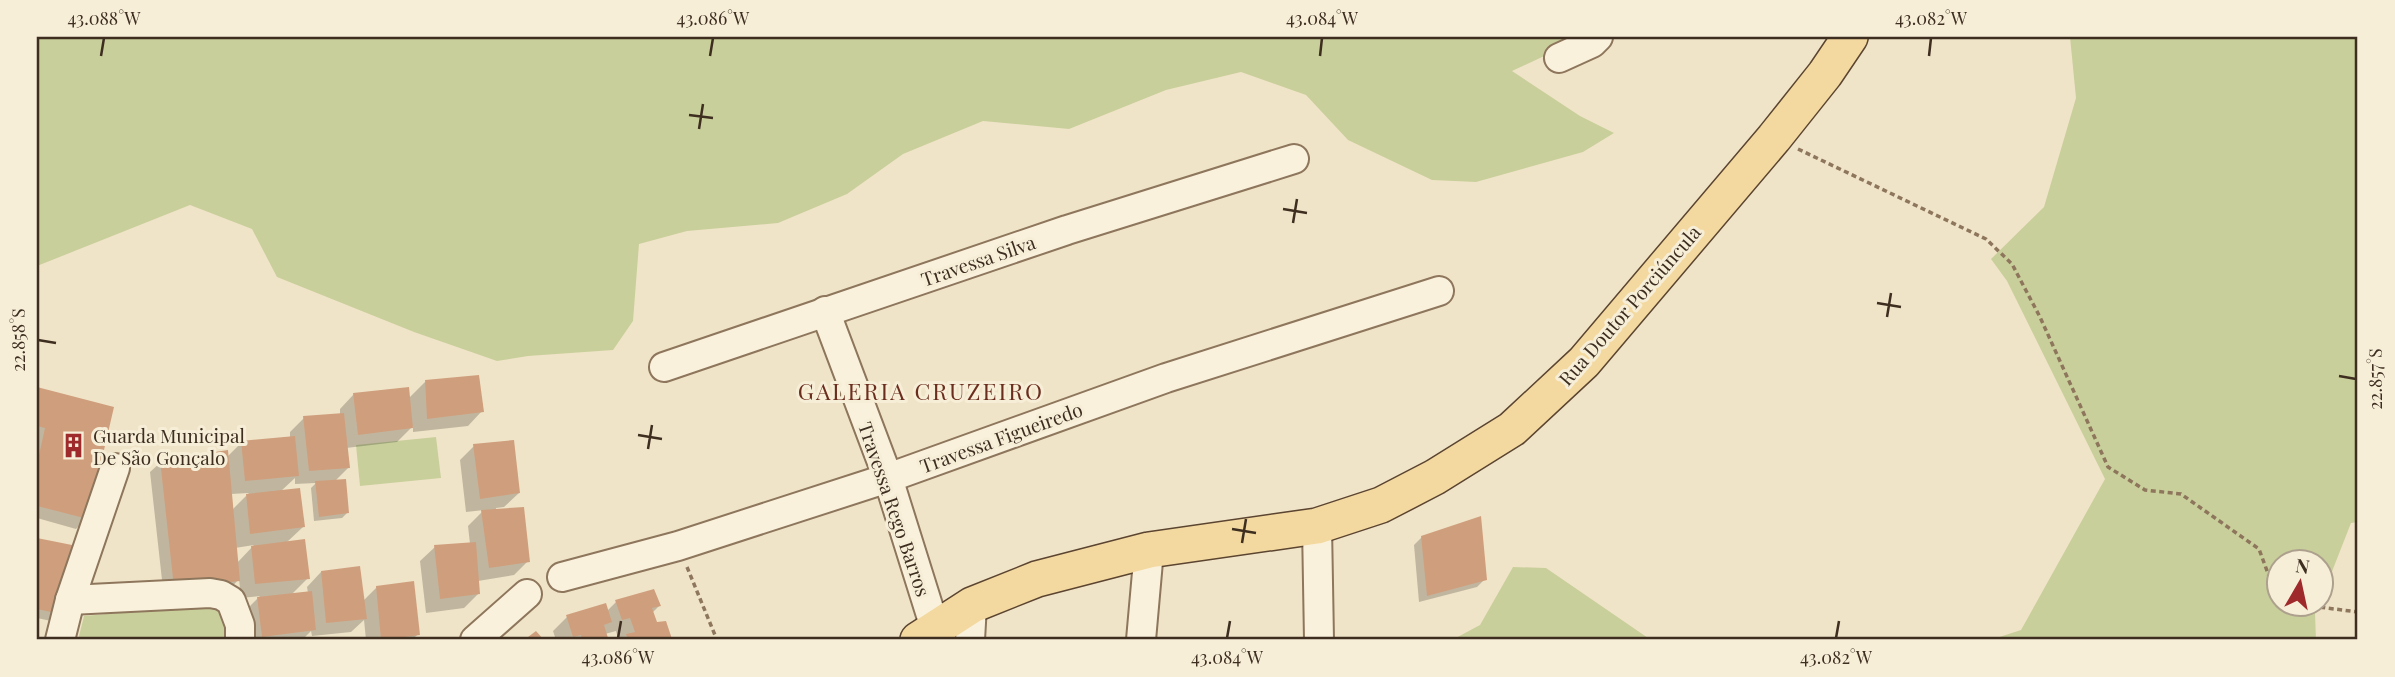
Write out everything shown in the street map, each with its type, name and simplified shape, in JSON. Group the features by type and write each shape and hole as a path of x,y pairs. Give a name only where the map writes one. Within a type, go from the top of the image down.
{"main road":[{"name":"Rua Doutor Porciúncula","path":"927,634 972,605 1037,579 1149,550 1317,526 1381,505 1435,477 1512,429 1584,362 1774,138 1825,74 1850,37"}],"street":[{"path":"1559,58 1592,43 1598,37"},
{"name":"Travessa Silva","path":"664,367 1067,230 1294,159"},
{"name":"Travessa Figueiredo","path":"562,577 678,546 888,478 1166,378 1439,291"},
{"name":"Travessa Rego Barros","path":"825,311 888,478 927,634"},
{"path":"60,640 115,468"},
{"path":"1317,526 1319,640"},
{"path":"1141,640 1149,550"},
{"path":"71,600 209,593 221,595 231,601 240,625 240,640"},
{"path":"475,640 527,594"},
{"path":"970,640 972,605"}],"path":[{"path":"1774,138 1986,239 2012,264 2018,275 2108,467 2145,490 2181,494 2259,549 2266,568"},
{"path":"678,546 717,640"},
{"path":"2336,609 2358,612"},
{"path":"324,640 359,640"}],"green space":[{"path":"37,37 1574,37 1555,51 1512,71 1580,116 1614,133 1583,152 1476,182 1432,180 1348,140 1306,95 1241,72 1166,90 1069,129 983,121 903,154 847,194 778,223 687,231 639,244 633,321 613,350 497,361 414,332 277,277 252,229 190,205 37,266"},
{"path":"2070,37 2358,37 2358,522 2351,523 2336,561 2336,548 2266,548 2266,618 2315,618 2316,640 1990,640 2021,630 2105,479 2007,281 1991,259 2044,207 2076,98"},
{"path":"436,437 441,478 360,486 356,445"},
{"path":"1513,567 1546,568 1651,640 1452,640 1480,625"},
{"path":"218,604 226,621 227,640 78,640 84,616"}],"building":[{"path":"479,375 484,412 427,419 425,380"},
{"name":"Guarda Municipal De São Gonçalo","path":"37,387 114,407 88,519 37,506 37,464 45,428 37,426"},
{"path":"409,387 413,428 358,435 353,393"},
{"path":"344,413 350,468 309,471 303,416"},
{"path":"295,436 299,476 245,481 241,441"},
{"path":"514,440 520,493 480,499 473,444"},
{"path":"228,450 240,581 174,588 160,460"},
{"path":"346,479 349,513 319,517 315,481"},
{"path":"300,488 305,527 250,534 246,494"},
{"path":"524,507 530,562 489,568 481,510"},
{"path":"1481,516 1487,580 1427,596 1421,536"},
{"path":"37,538 77,546 60,614 37,609"},
{"path":"305,539 310,579 255,584 251,546"},
{"path":"476,542 480,594 440,599 434,545"},
{"path":"360,566 367,619 326,623 321,571"},
{"path":"414,581 420,635 381,640 376,586"},
{"path":"654,589 661,606 652,608 657,622 666,621 672,639 628,640 626,634 635,632 630,618 622,620 615,600"},
{"path":"312,591 316,630 262,637 257,597"},
{"path":"606,603 612,622 604,625 608,638 616,637 617,640 582,640 581,635 573,637 566,615"},
{"path":"536,631 544,640 524,640"}],"place":[{"name":"Guarda Municipal De São Gonçalo","path":"73,446"}],"district":[{"name":"GALERIA CRUZEIRO","path":"921,390"}]}
